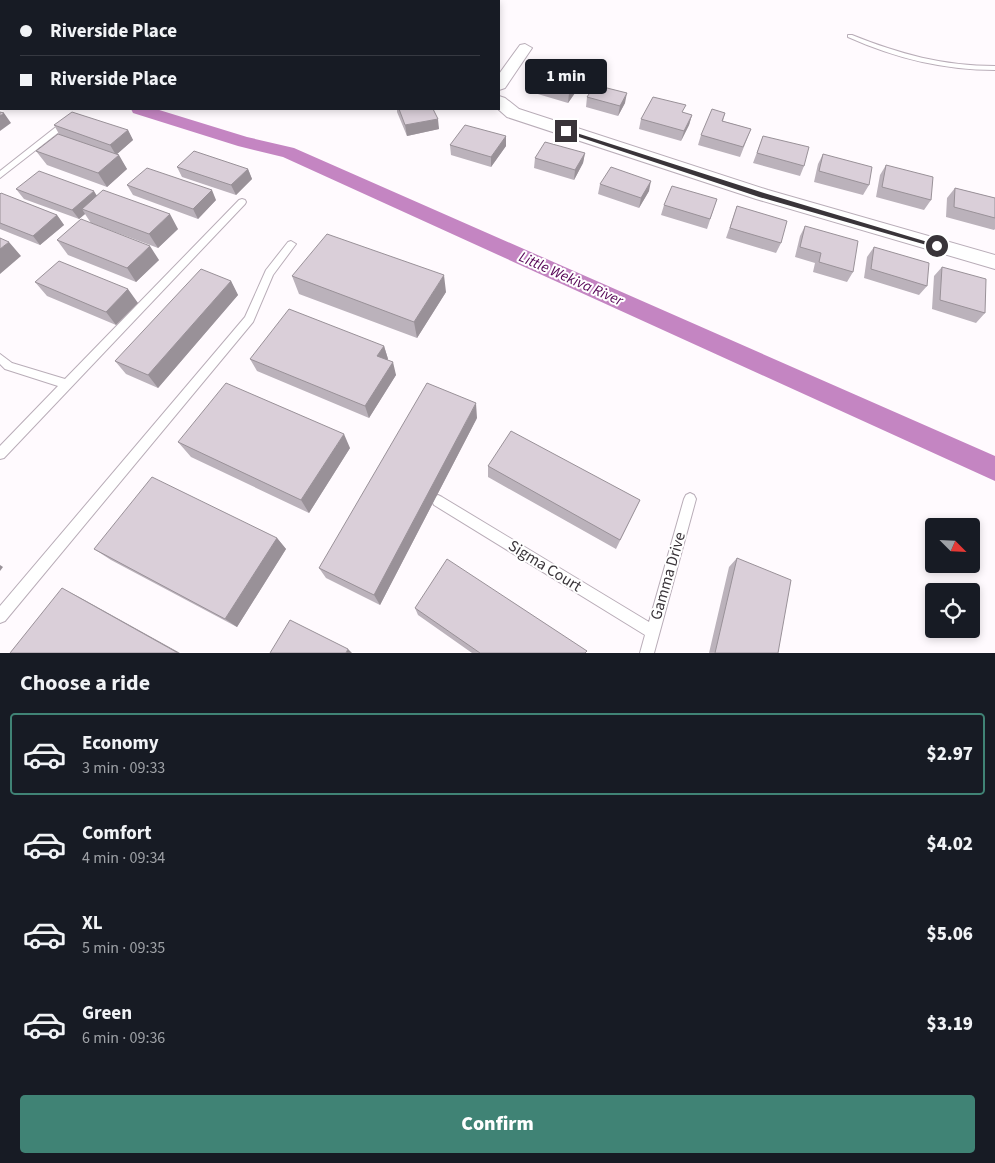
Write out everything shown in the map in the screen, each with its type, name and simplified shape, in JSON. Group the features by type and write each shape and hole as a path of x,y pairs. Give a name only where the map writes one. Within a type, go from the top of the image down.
{"street":[{"path":"500,84 525,48"},
{"path":"500,102 513,113 762,195 995,262"}],"lane":[{"path":"850,36 884,51 919,61 965,68 995,68"},
{"path":"0,175 64,126"},
{"path":"0,454 242,202"},
{"path":"0,616 249,319 269,273 292,244"},
{"path":"0,358 9,366 68,384"},
{"name":"Gamma Drive","path":"646,653 690,499"},
{"name":"Sigma Court","path":"438,501 652,632"}],"building":[{"path":"561,64 585,70 569,93 532,82 544,67 556,70"},
{"path":"595,85 627,93 620,106 587,97"},
{"path":"653,97 686,105 682,112 692,115 684,131 641,119"},
{"path":"712,109 725,113 722,121 751,129 743,147 701,135"},
{"path":"399,110 434,110 438,119 405,125"},
{"path":"72,112 128,130 110,145 54,125"},
{"path":"465,125 506,136 491,157 450,145"},
{"path":"58,134 119,155 98,173 36,151"},
{"path":"763,136 809,147 804,166 757,153"},
{"path":"545,142 585,153 575,170 535,158"},
{"path":"194,151 248,169 231,185 177,167"},
{"path":"823,154 872,167 869,185 819,171"},
{"path":"886,165 933,177 931,200 882,187"},
{"path":"611,167 651,181 641,198 600,184"},
{"path":"147,168 212,190 193,209 127,185"},
{"path":"39,171 94,191 72,210 16,189"},
{"path":"672,186 717,199 710,219 664,205"},
{"path":"955,188 995,198 995,218 954,207"},
{"path":"103,190 170,214 149,234 82,209"},
{"path":"1,193 57,215 33,236 0,223"},
{"path":"737,206 787,221 781,243 730,228"},
{"path":"81,219 150,246 127,268 57,240"},
{"path":"805,226 858,241 853,272 819,262 821,253 800,247"},
{"path":"327,234 444,275 414,322 292,276"},
{"path":"0,238 9,242 0,249"},
{"path":"874,247 929,263 927,286 871,269"},
{"path":"59,261 128,289 106,312 35,282"},
{"path":"942,267 986,279 985,313 940,300"},
{"path":"201,269 231,281 148,375 115,361"},
{"path":"289,309 384,346 377,356 393,362 365,406 250,359"},
{"path":"226,383 344,434 301,500 178,442"},
{"path":"427,383 476,403 374,595 319,568"},
{"path":"511,431 640,500 620,540 488,466"},
{"path":"152,477 277,538 225,619 94,549"},
{"path":"737,558 791,580 778,653 715,653"},
{"path":"447,559 587,651 585,653 480,653 415,608"},
{"path":"62,588 178,653 10,653"},
{"path":"290,620 348,649 346,653 270,653"}],"waterway":[{"name":"Little Wekiva River","path":"142,110 244,142 288,152 995,469"}],"route":[{"path":"566,131 762,195 937,246"}]}
